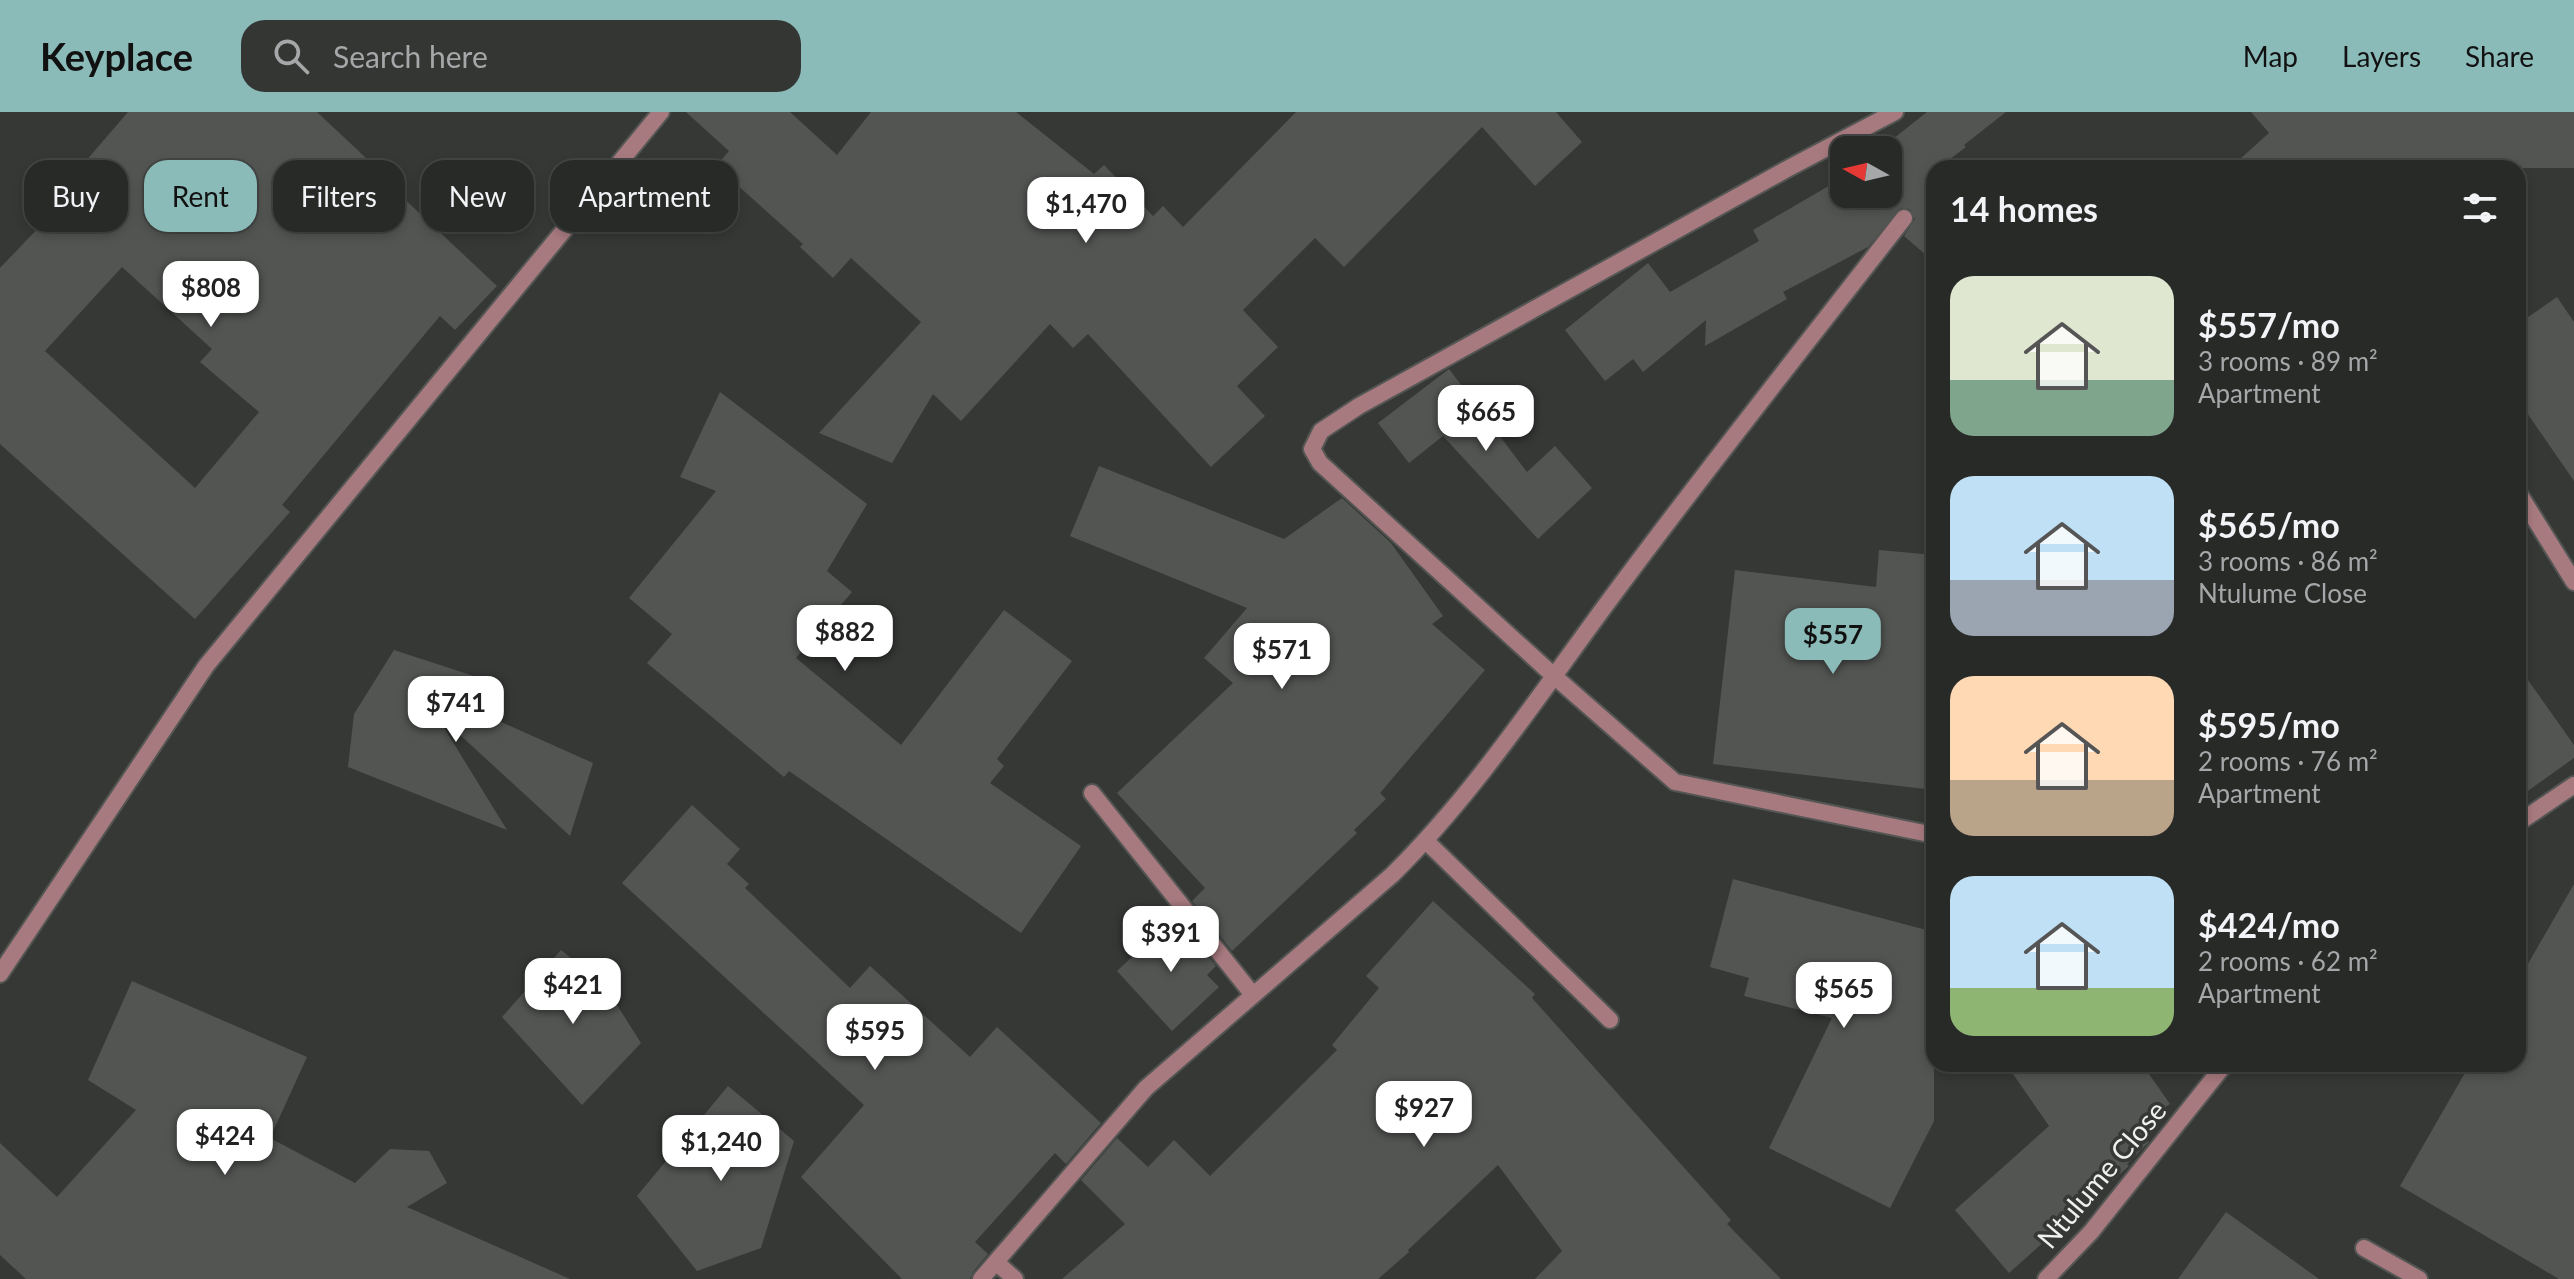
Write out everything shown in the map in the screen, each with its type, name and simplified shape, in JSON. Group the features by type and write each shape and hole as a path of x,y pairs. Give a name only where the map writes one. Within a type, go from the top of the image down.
{"street":[{"path":"0,974 206,666 661,112"},
{"path":"1895,112 1359,406 1321,431 1312,449 1320,463 1675,782 1926,833"},
{"path":"981,1279 1146,1088 1392,875 1426,841 1505,743 1624,580 1904,218"},
{"path":"2526,505 2574,582"},
{"path":"2526,818 2574,785"},
{"path":"1092,793 1253,995"},
{"path":"1426,841 1610,1020"},
{"name":"Ntulume Close","path":"2046,1279 2091,1232 2219,1072"},
{"path":"2364,1248 2419,1279"},
{"path":"997,1263 1015,1279"}],"building":[{"path":"128,112 317,112 366,158 273,160 273,232 405,232 405,200 421,215 421,232 440,232 497,286 455,330 440,316 282,505 290,512 195,619 0,444 0,268 34,232 128,232 128,160 87,160","holes":["122,267 212,349 200,362 259,412 195,488 45,351"]},
{"path":"686,112 790,112 837,155 871,112 1016,112 1094,174 1104,165 1153,216 1163,206 1183,227 1296,112 1556,112 1582,142 1535,186 1482,127 1344,267 1315,238 1243,310 1278,347 1237,386 1265,416 1211,467 1088,334 1073,348 1050,324 961,421 933,394 892,463 819,433 921,322 851,258 833,278 800,247 803,244 738,186 738,160 721,160 729,151"},
{"path":"1927,112 2006,112 1949,160 1926,160 1926,255 1904,236 1915,219 1910,209 1901,208 1902,136 1897,136"},
{"path":"2251,112 2574,112 2574,168 2526,168 2526,160 2239,160 2269,133"},
{"path":"1830,185 1830,208 1901,208 1868,247 1783,292 1787,299 1705,346 1706,320 1643,372 1633,359 1605,381 1565,330 1648,263 1670,292 1759,241 1753,230"},
{"path":"2557,297 2574,322 2574,481 2526,412 2526,318"},
{"path":"1449,369 1527,472 1555,446 1592,488 1538,539 1443,436 1409,463 1378,423"},
{"path":"720,392 867,504 827,571 852,592 796,658 901,745 1004,610 1072,661 997,759 1004,766 990,783 1081,846 1021,933 789,771 784,777 647,663 672,634 629,598 716,491 680,477"},
{"path":"1099,466 1284,539 1342,498 1391,543 1443,616 1432,624 1485,670 1380,793 1386,799 1354,830 1357,833 1232,951 1192,901 1205,888 1117,793 1233,683 1204,658 1247,608 1070,536"},
{"path":"1879,550 1926,554 1926,789 1713,764 1735,570 1876,587"},
{"path":"394,650 486,680 472,709 593,763 570,836 447,723 443,726 507,830 348,767 354,714"},
{"path":"2526,677 2574,745 2574,758 2526,792"},
{"path":"692,805 740,849 727,864 749,884 745,888 850,988 870,966 970,1057 997,1027 1101,1123 1066,1164 1055,1153 975,1242 988,1254 970,1279 902,1279 801,1177 864,1105 622,883"},
{"path":"1733,879 1926,930 1926,1072 1934,1072 1934,1121 1890,1208 1769,1148 1832,1018 1744,996 1749,978 1710,967"},
{"path":"2574,884 2574,1279 2559,1279 2400,1186 2465,1072 2526,1072 2526,967"},
{"path":"1433,901 1535,994 1532,998 1731,1220 1727,1224 1781,1279 1535,1279 1562,1251 1498,1165 1378,1279 1062,1279 1125,1224 1081,1180 1117,1138 1148,1167 1174,1140 1210,1176 1337,1050 1332,1045 1379,988 1366,976"},
{"path":"1176,916 1216,966 1207,975 1219,987 1172,1031 1117,971"},
{"path":"561,950 605,986 641,1043 582,1105 502,1017"},
{"path":"132,981 307,1057 270,1138 355,1183 390,1149 429,1151 447,1183 407,1207 570,1279 26,1279 0,1255 0,1143 57,1197 136,1110 88,1080"},
{"path":"2012,1072 2148,1072 2170,1104 2135,1127 2149,1142 2127,1164 2129,1166 2009,1273 1955,1210 2049,1126"},
{"path":"728,1086 794,1141 761,1248 697,1271 637,1196"},
{"path":"2226,1212 2319,1279 2178,1279"}]}
